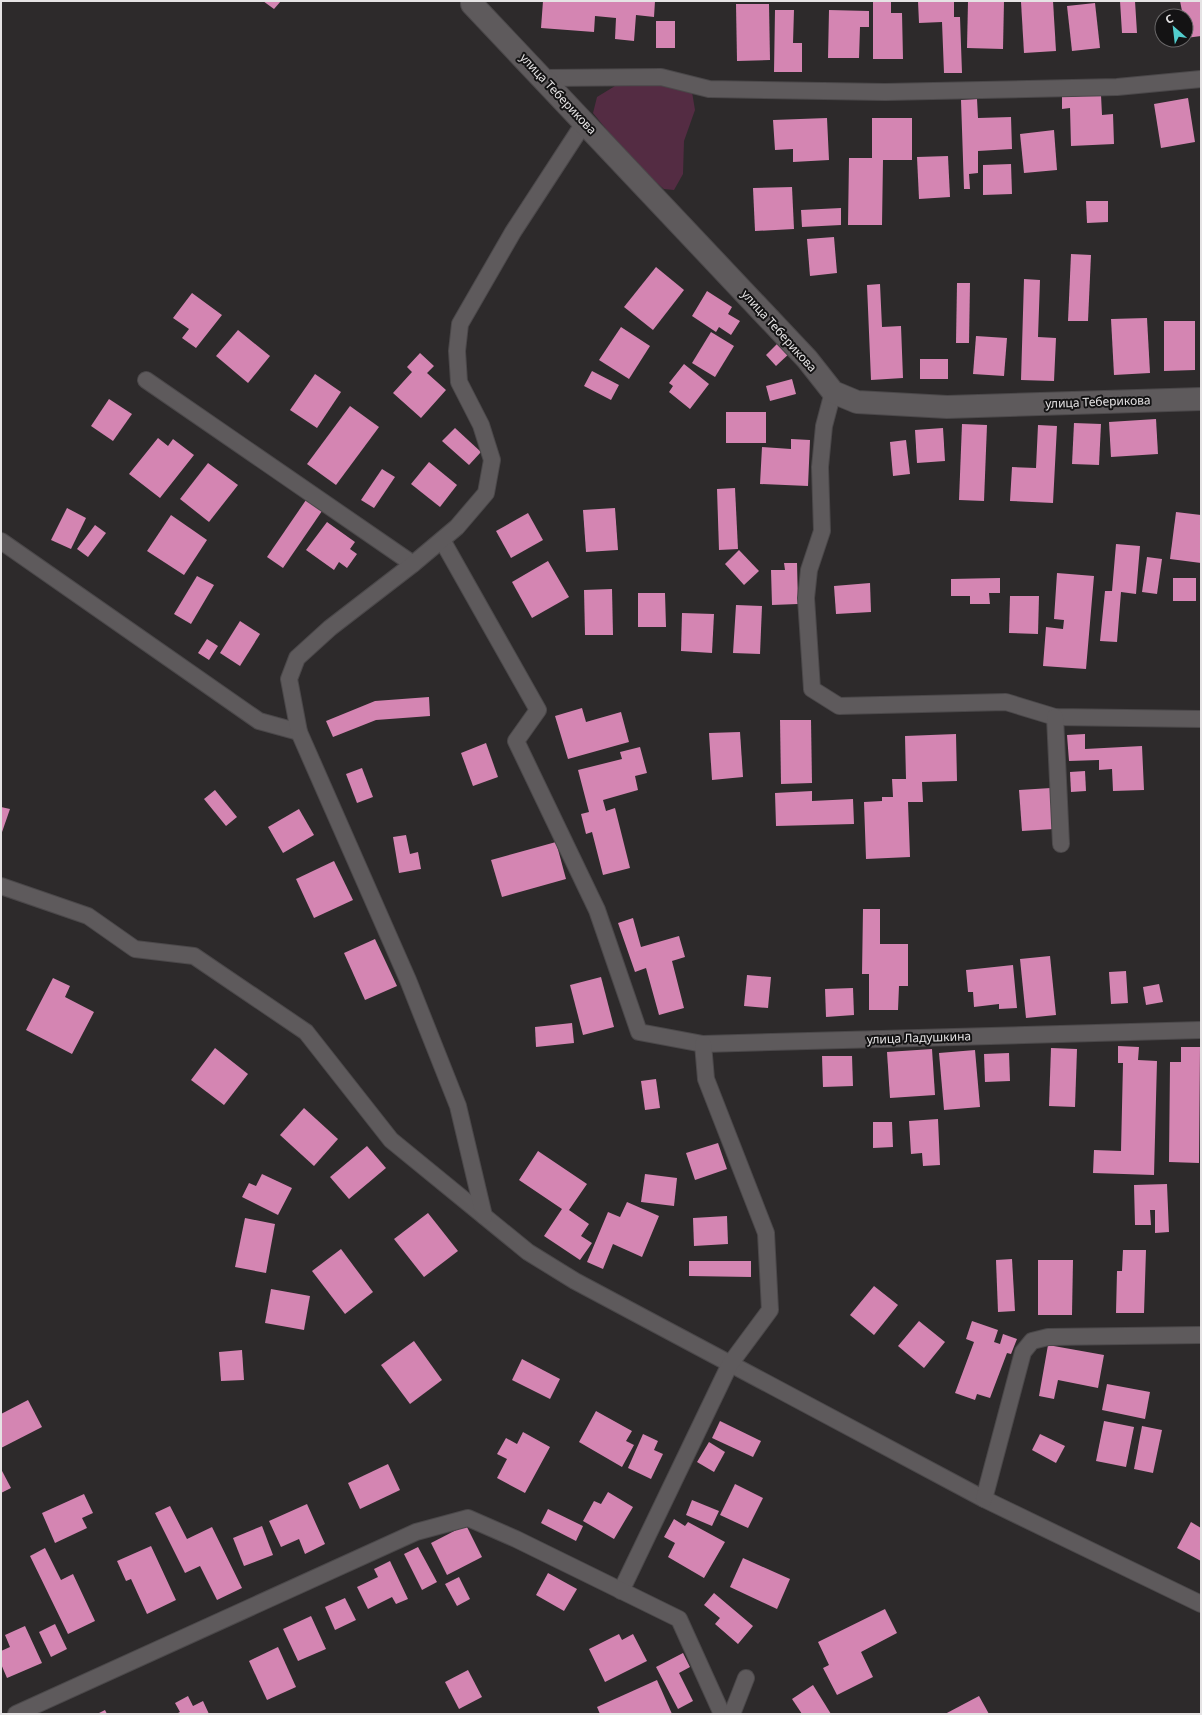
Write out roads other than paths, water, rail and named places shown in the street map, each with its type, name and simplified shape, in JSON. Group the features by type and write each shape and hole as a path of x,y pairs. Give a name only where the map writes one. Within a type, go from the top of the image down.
{"street":[{"name":"улица Теберикова","path":"472,1 807,359 833,392 857,402 947,406 1201,399"},
{"path":"543,78 661,77 709,90 885,92 1117,87 1201,79"},
{"path":"484,1216 458,1106 408,980 299,732 290,679 297,658 330,628 458,527 486,493 492,460 481,425 459,382 457,351 460,324 513,232 584,122"},
{"path":"146,380 413,564"},
{"path":"833,392 824,426 820,467 822,531 808,570 806,598 812,689 839,706 1006,702 1055,717 1201,719"},
{"name":"улица Ладушкина","path":"442,540 538,710 516,741 597,910 639,1032 703,1044 1201,1030"},
{"path":"1,541 259,721 299,732"},
{"path":"1055,717 1061,844"},
{"path":"1,886 88,916 135,949 194,956 306,1032 391,1140 528,1252 575,1281 984,1499 1201,1604"},
{"path":"622,1591 730,1364 770,1310 766,1233 706,1079 703,1044"},
{"path":"984,1499 1023,1352 1032,1341 1048,1337 1201,1335"},
{"path":"16,1714 416,1532 468,1518 516,1539 679,1619 722,1714"},
{"path":"732,1714 746,1678"}]}
